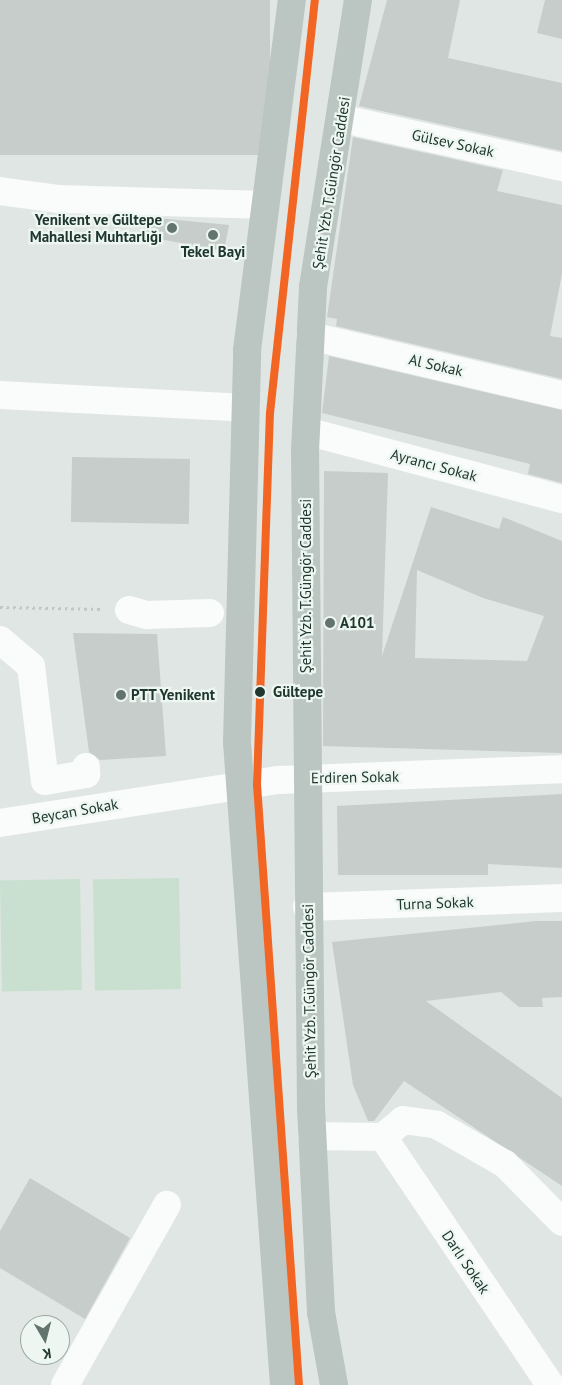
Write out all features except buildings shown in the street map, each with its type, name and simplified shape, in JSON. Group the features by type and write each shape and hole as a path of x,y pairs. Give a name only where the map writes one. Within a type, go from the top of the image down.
{"main road":[{"path":"284,1385 237,742 246,408 263,205 292,0"},
{"name":"Şehit Yzb. T.Güngör Caddesi","path":"334,1385 321,1312 312,1136 307,907 306,431 313,287 343,120 358,0"}],"street":[{"name":"Gülsev Sokak","path":"343,120 562,167"},
{"path":"0,191 59,198 263,205"},
{"name":"Al Sokak","path":"310,336 562,395"},
{"path":"0,395 246,408"},
{"name":"Ayrancı Sokak","path":"306,431 562,499"},
{"path":"129,610 147,615 210,613"},
{"path":"0,640 31,666 45,781 86,774 86,767"},
{"name":"Erdiren Sokak","path":"150,798 240,785 307,778 562,769"},
{"name":"Beycan Sokak","path":"0,823 150,798"},
{"name":"Turna Sokak","path":"307,907 562,898"},
{"path":"312,1136 383,1137 403,1120 437,1125 505,1164 562,1222"},
{"name":"Darlı Sokak","path":"383,1137 550,1385"},
{"path":"65,1385 167,1205"}],"path":[{"path":"0,607 129,610"}],"green space":[{"path":"179,878 181,989 95,990 93,880"},
{"path":"80,879 82,990 2,991 0,880"}],"transit line":[{"path":"299,1385 257,784 270,413 315,0"}],"place":[{"name":"Yenikent ve Gültepe Mahallesi Muhtarlığı","path":"172,228"},
{"name":"Tekel Bayi","path":"213,235"},
{"name":"A101","path":"330,623"},
{"name":"Gültepe","path":"260,692"},
{"name":"PTT Yenikent","path":"121,695"}]}
